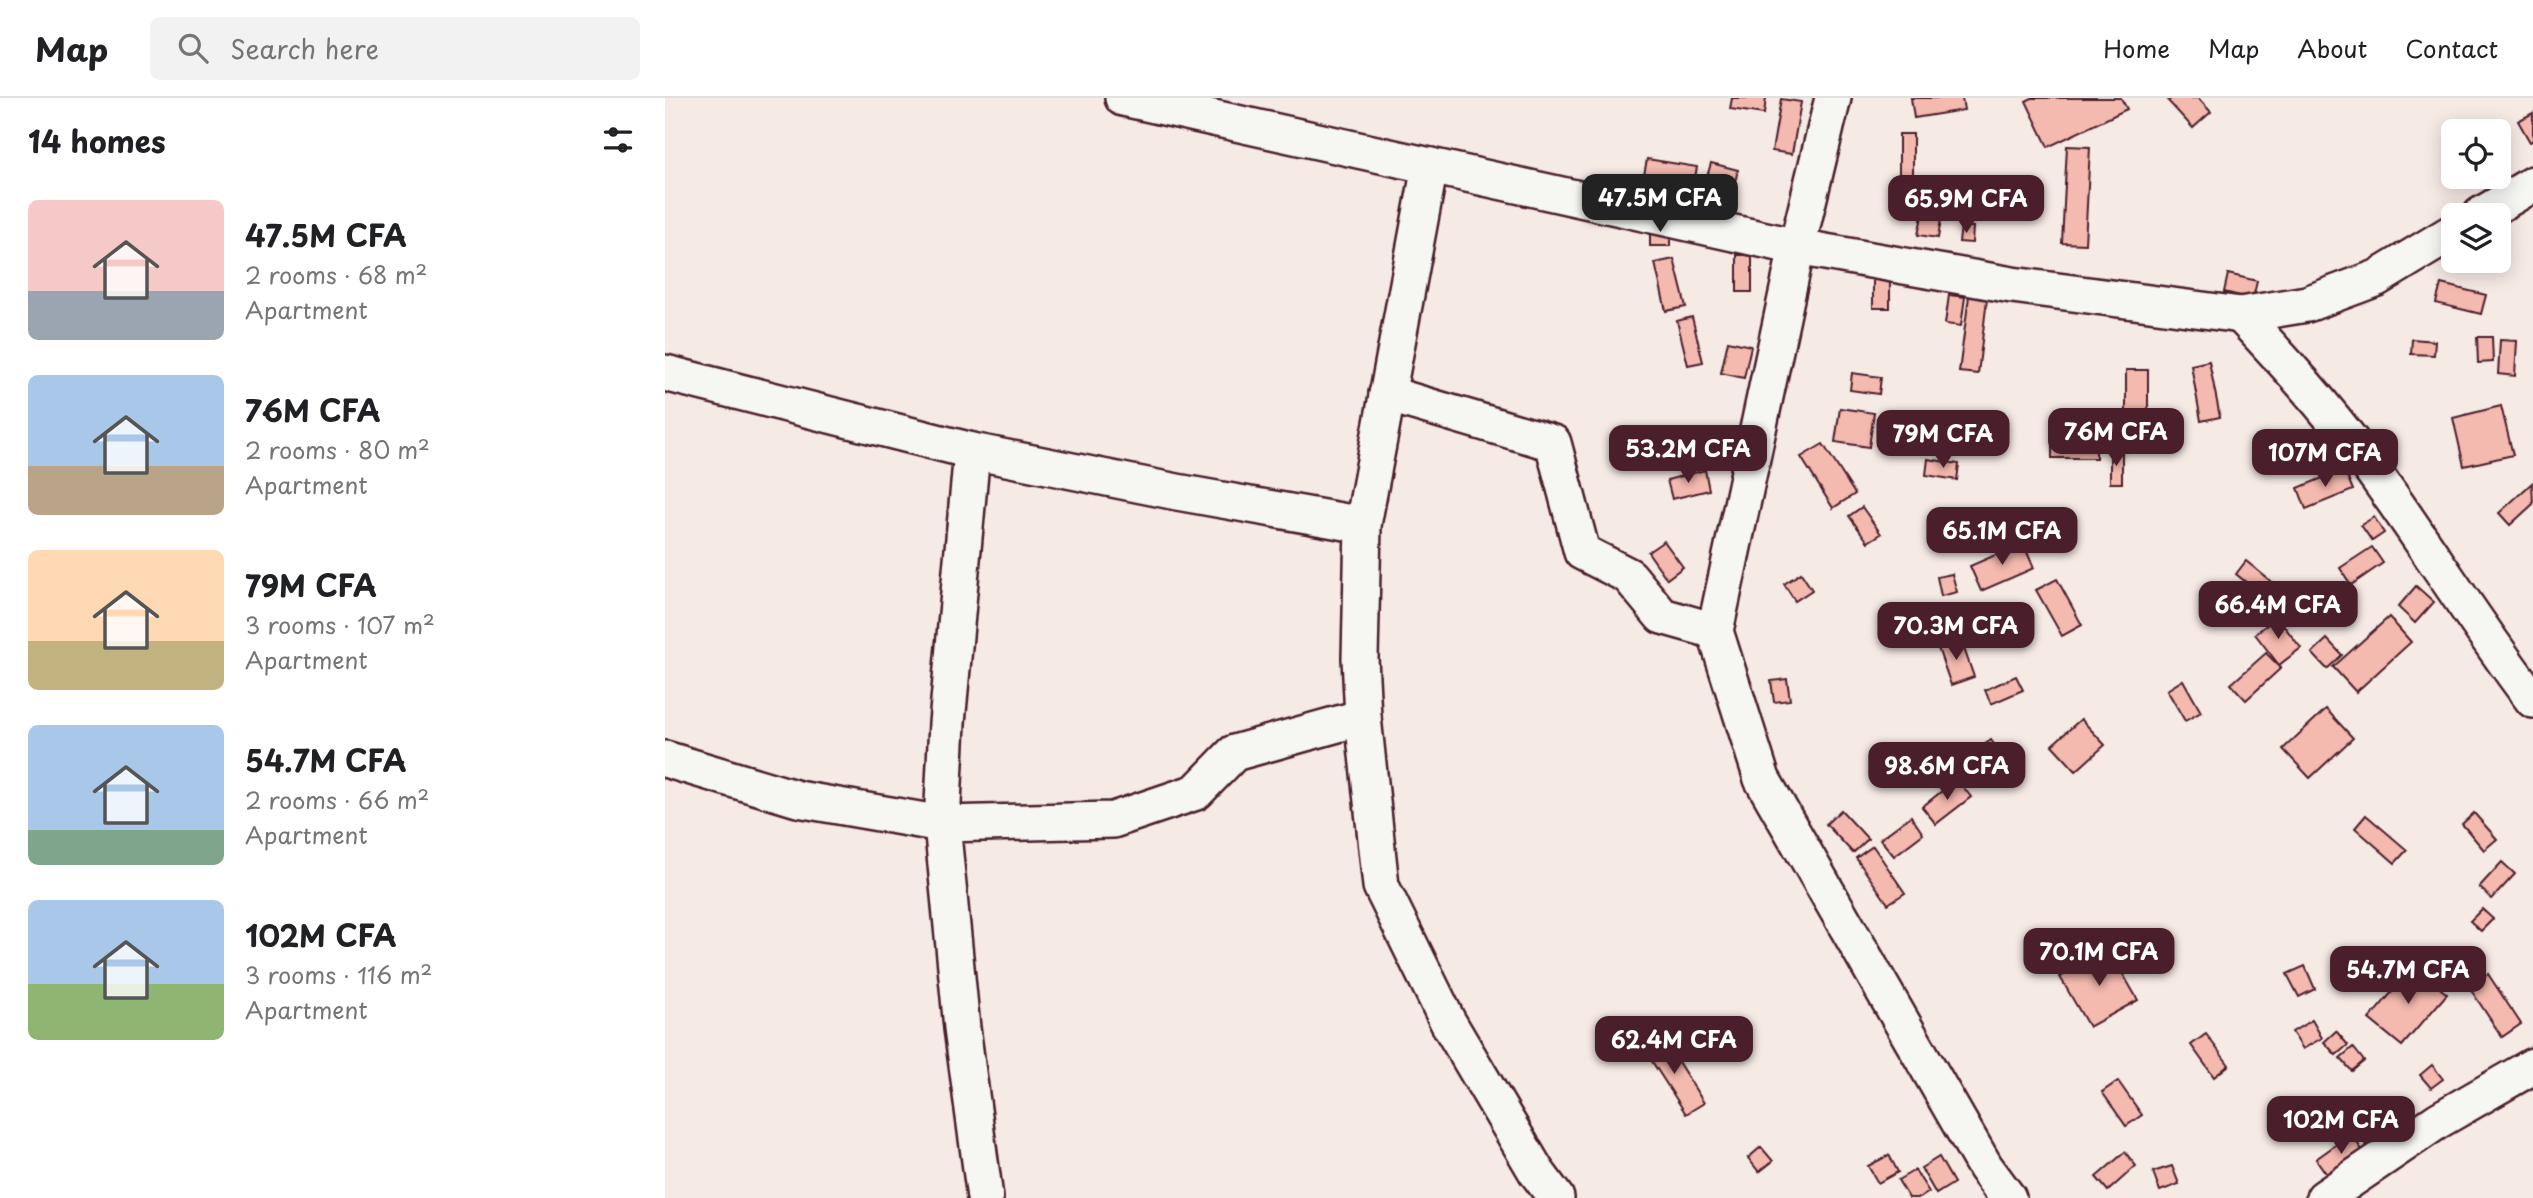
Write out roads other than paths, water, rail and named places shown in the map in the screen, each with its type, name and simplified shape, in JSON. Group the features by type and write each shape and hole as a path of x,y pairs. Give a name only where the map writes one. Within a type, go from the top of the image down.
{"street":[{"path":"1123,98 1797,247 2012,285 2241,315 2307,304 2377,278 2441,239"},
{"path":"1833,98 1797,247 1715,631 1762,779 1985,1167 2008,1198"},
{"path":"1430,166 1363,525 1360,658 1363,717 1381,886 1448,1022 1536,1171 1556,1198"},
{"path":"2501,203 2533,184"},
{"path":"2241,315 2301,379 2363,457 2486,637 2533,700"},
{"path":"665,373 972,451 1177,492 1363,525"},
{"path":"1387,394 1553,443 1582,552 1629,576 1662,616 1715,631"},
{"path":"972,451 947,723 941,824 961,1014 985,1198"},
{"path":"665,759 798,799 941,824 1113,820 1196,792 1234,753 1363,717"},
{"path":"2323,1198 2439,1120 2533,1066"}]}
